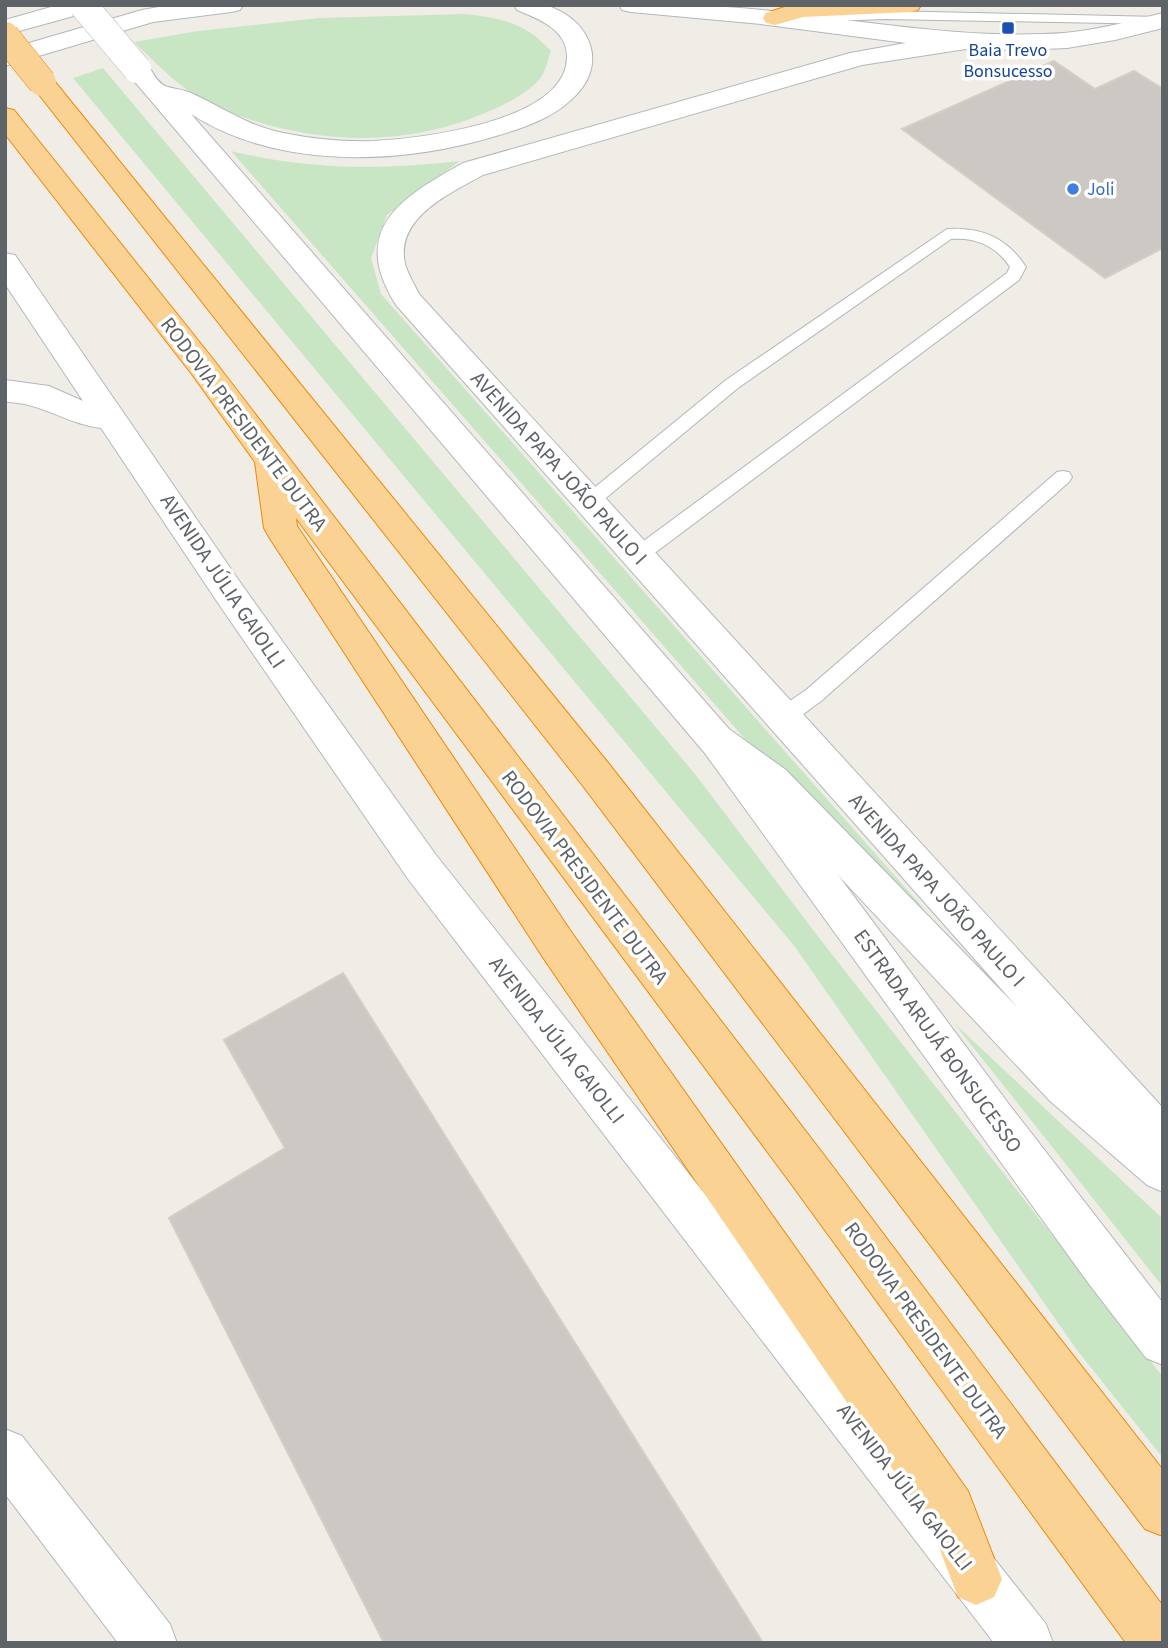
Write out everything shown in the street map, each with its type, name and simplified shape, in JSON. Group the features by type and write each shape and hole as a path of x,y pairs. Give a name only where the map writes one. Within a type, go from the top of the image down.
{"highway":[{"path":"775,19 801,10 909,5"},
{"path":"5,36 596,775 1163,1511"},
{"name":"RODOVIA PRESIDENTE DUTRA","path":"5,117 202,366 808,1170 1158,1643"},
{"path":"269,458 281,528 558,946 950,1508 976,1578"}],"main road":[{"path":"5,28 85,5 145,79 716,740 773,781 1065,1087 1163,1170"},
{"path":"5,58 151,15 231,5"},
{"path":"145,79 183,97 216,118 261,135 296,144 349,149 392,148 449,140 511,123 545,108 567,90 578,72 580,50 576,37 564,25 526,5"},
{"path":"631,5 775,19 958,43 1055,42 1161,21"},
{"name":"AVENIDA PAPA JOÃO PAULO I","path":"958,43 859,58 472,169 424,197 397,224 390,259 406,298 1163,1140"},
{"name":"AVENIDA JÚLIA GAIOLLI","path":"5,261 230,594 422,866 1027,1643"},
{"path":"5,391 49,397 85,415 112,418"},
{"name":"ESTRADA ARUJÁ BONSUCESSO","path":"716,740 1073,1228 1163,1341"},
{"path":"5,1453 151,1643"}],"lane":[{"path":"775,19 886,15 1161,21"},
{"path":"589,502 732,384 947,234 968,232 989,239 1012,256 1018,267 1013,276 637,556"},
{"path":"782,717 813,696 1063,478"}],"green space":[{"path":"466,14 513,23 541,41 551,51 541,77 519,96 480,115 415,134 382,137 315,135 249,119 217,107 183,87 134,42 198,31 319,18"},
{"path":"103,68 695,774 820,939 1163,1377 1163,1458 1077,1350 795,947 73,78"},
{"path":"231,151 317,165 373,167 460,161 387,215 371,258 381,294 925,910 842,850"},
{"path":"954,1023 1163,1219 1163,1287"}],"building":[{"name":"Joli","path":"1054,61 1095,89 1134,71 1163,89 1163,248 1105,278 902,129"},
{"path":"343,973 763,1643 384,1643 169,1218 285,1148 224,1040"}],"place":[{"name":"Baia Trevo Bonsucesso","path":"1008,28"},
{"name":"Joli","path":"1073,189"}]}
